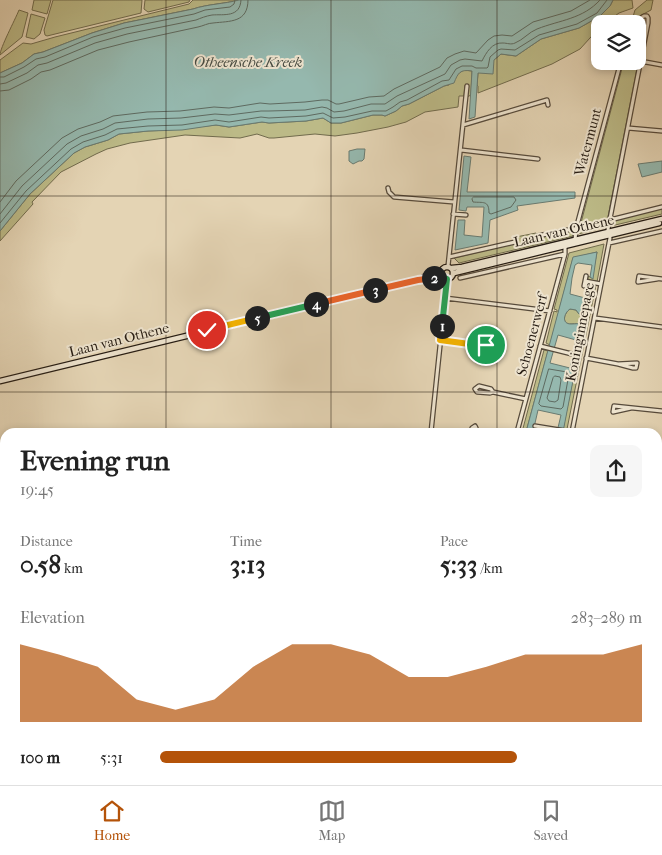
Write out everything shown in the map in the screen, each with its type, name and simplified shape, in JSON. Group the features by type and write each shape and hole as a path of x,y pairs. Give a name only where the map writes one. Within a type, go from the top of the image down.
{"street":[{"name":"Koninginnepage","path":"646,16 648,18 646,32"},
{"path":"646,62 662,65"},
{"name":"Watermunt","path":"575,242 576,229 619,70"},
{"name":"Koninginnepage","path":"573,428 609,243 608,229 638,70"},
{"path":"445,278 452,277 449,257 467,86"},
{"path":"464,125 547,100 548,105"},
{"path":"628,128 662,131"},
{"path":"460,150 538,159"},
{"path":"388,188 394,197 454,202"},
{"path":"610,220 662,207"},
{"path":"453,214 466,215"},
{"name":"Laan van Othene","path":"0,381 418,280 441,271 444,267 451,269 472,267 662,221"},
{"path":"538,236 576,229"},
{"name":"Laan van Othene","path":"609,243 662,231"},
{"path":"449,257 515,242"},
{"name":"Schoenerwerf","path":"518,428 565,254 565,244"},
{"name":"Laan van Othene","path":"460,278 565,254"},
{"path":"472,267 474,275"},
{"path":"431,428 445,298 445,278 441,271"},
{"path":"584,286 586,276"},
{"path":"657,279 638,282 639,276 662,279"},
{"name":"Laan van Othene","path":"418,280 445,278"},
{"path":"585,281 601,284"},
{"path":"445,298 550,310"},
{"path":"594,318 662,327"},
{"path":"440,340 484,346 500,346 503,350 500,353 484,346"},
{"path":"540,346 572,354"},
{"path":"586,358 636,368 637,363 618,364"},
{"path":"493,392 491,389 479,386 476,389 477,392 493,392 526,399"},
{"path":"631,408 613,412 614,406 662,411"},
{"path":"535,426 546,428"}],"shaded area":[{"path":"34,0 51,0 47,14 32,10"},
{"path":"53,0 142,0 141,13 47,36 44,30"},
{"path":"145,0 190,0 189,2 148,12 144,9"},
{"path":"193,0 239,0 124,23 34,54 22,63 0,73 0,60 23,43 31,44 189,4"},
{"path":"613,0 632,0 633,8 616,15 601,15"},
{"path":"647,0 653,0 651,10 642,15 634,15 635,10"},
{"path":"19,10 28,13 22,37 0,55 5,40"},
{"path":"31,14 45,18 40,34 34,39 26,37"},
{"path":"591,21 591,37 580,49 552,64 478,93 478,73 501,54 516,56 541,39 579,28"},
{"path":"464,70 472,71 471,95 467,97 467,85 465,85 464,96 459,96 458,107 425,112 406,122 388,127 335,136 315,134 269,138 257,134 240,138 185,135 130,143 107,149 61,172 32,202 33,204 0,241 0,231 30,194 74,153 119,134 216,125 229,127 262,122 306,121 323,118 331,123 341,123 373,115 385,116 402,106 449,85"},
{"path":"622,70 637,70 606,227 578,234"},
{"path":"662,208 662,214 611,226 611,221"},
{"path":"570,230 573,236 459,263 454,258 517,243 516,237 536,233 537,238"},
{"path":"604,244 597,282 588,280 588,276 592,278 597,252 573,258 550,345 546,343 554,311 557,312 554,309 569,253"},
{"path":"587,284 596,285 567,428 563,428 584,324 568,324 564,318 570,309 576,310 579,314 590,288 586,286"},
{"path":"544,350 548,351 527,428 523,428"}],"water":[{"name":"Otheensche Kreek","path":"239,0 613,0 601,15 591,15 591,21 579,28 541,39 516,56 501,54 494,60 493,74 478,73 475,117 469,119 472,71 462,71 458,74 454,83 402,106 385,116 373,115 341,123 331,123 323,118 306,121 262,122 229,127 216,125 182,130 119,134 74,153 30,194 0,231 0,73 22,63 34,54 124,23"},
{"path":"365,149 364,159 353,164 349,161 349,151"},
{"path":"464,156 471,157 467,192 575,192 575,198 517,206 518,210 490,220 488,243 455,250 458,220 465,220 464,235 482,237 484,207 467,207 466,211 459,210"},
{"path":"662,161 662,172 642,177 638,164"},
{"path":"597,252 593,279 590,277 592,265 578,263 575,265 572,278 570,294 585,298 587,287 591,288 585,315 570,309 564,318 568,324 584,324 564,428 558,428 561,415 538,410 534,428 527,428 573,257","holes":["558,335 576,340 570,368 550,363"]}],"route":[{"path":"207,330 418,280 442,277 447,279 440,340 486,345"}]}
